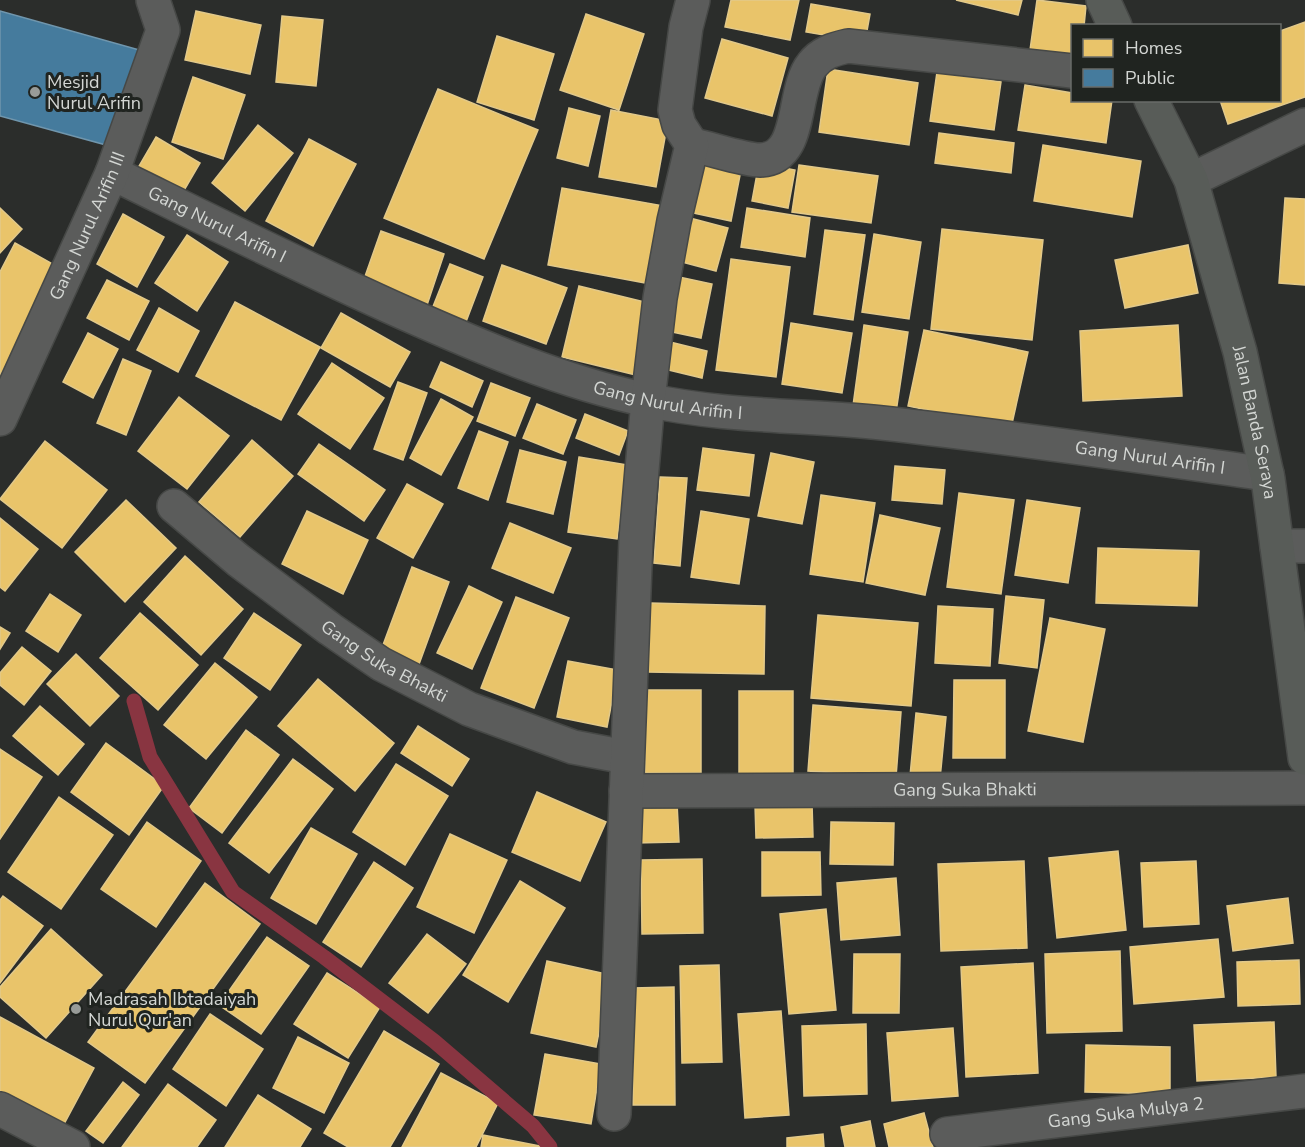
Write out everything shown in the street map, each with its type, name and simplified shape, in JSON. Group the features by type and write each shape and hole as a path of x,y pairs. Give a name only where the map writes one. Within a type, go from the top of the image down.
{"street":[{"name":"Gang Nurul Arifin III","path":"0,419 112,172 163,30 153,0"},
{"path":"693,0 675,110 679,125 692,145 759,160 775,155 784,148 790,138 804,78 812,64 824,54 848,46 1071,71"},
{"path":"1103,0 1114,24"},
{"name":"Jalan Banda Seraya","path":"1152,102 1191,180 1240,352 1267,474 1291,546 1305,758"},
{"path":"1191,180 1305,125"},
{"path":"614,1114 636,539 648,400 660,298 674,221 692,145"},
{"name":"Gang Nurul Arifin I","path":"112,172 355,291 478,346 591,385 648,400 733,412 843,419 963,432 1267,474"},
{"name":"Gang Suka Bhakti","path":"174,506 238,560 320,622 381,664 469,709 573,747 626,757"},
{"name":"Gang Suka Bhakti","path":"626,791 1305,788"},
{"name":"Gang Suka Mulya 2","path":"947,1134 1305,1091"},
{"path":"0,1109 73,1147"}],"building: Homes":[{"path":"731,0 799,0 790,40 725,27"},
{"path":"956,0 1022,0 1018,15"},
{"path":"1037,0 1086,6 1084,24 1071,24 1071,56 1030,50"},
{"path":"811,4 870,14 865,42 806,32"},
{"path":"196,11 261,25 250,74 185,60"},
{"path":"586,14 644,34 619,110 560,90"},
{"path":"282,16 323,20 316,86 276,82"},
{"path":"1305,22 1305,97 1228,124 1221,102 1281,102 1281,31"},
{"path":"497,36 554,54 534,120 477,102"},
{"path":"722,39 788,58 772,116 705,98"},
{"path":"828,69 918,83 909,145 819,132"},
{"path":"937,72 1001,82 994,130 930,121"},
{"path":"193,77 245,95 223,159 172,142"},
{"path":"1025,85 1071,93 1071,102 1112,102 1106,143 1018,130"},
{"path":"438,89 538,130 484,259 384,218"},
{"path":"569,108 600,116 588,166 557,158"},
{"path":"611,110 668,121 656,187 599,177"},
{"path":"258,125 293,153 245,211 212,183"},
{"path":"939,133 1014,143 1011,173 935,163"},
{"path":"156,137 200,163 179,199 135,173"},
{"path":"309,139 356,164 313,246 266,221"},
{"path":"1043,145 1141,161 1132,217 1034,201"},
{"path":"703,158 742,165 731,221 693,213"},
{"path":"759,163 795,170 788,208 752,201"},
{"path":"799,165 878,176 871,223 792,212"},
{"path":"562,188 664,206 651,284 548,265"},
{"path":"1285,198 1305,199 1305,285 1279,283"},
{"path":"0,208 22,229 0,253"},
{"path":"747,208 810,218 805,257 741,247"},
{"path":"123,214 164,237 137,287 97,264"},
{"path":"690,218 728,228 716,271 678,261"},
{"path":"942,229 1043,240 1032,340 931,329"},
{"path":"825,230 865,235 853,320 814,314"},
{"path":"381,231 444,254 427,305 363,282"},
{"path":"874,234 921,242 909,319 862,312"},
{"path":"187,235 228,262 197,311 155,283"},
{"path":"15,243 58,267 0,376 0,272"},
{"path":"1188,245 1198,293 1125,308 1115,260"},
{"path":"731,259 790,267 776,377 716,370"},
{"path":"450,264 483,277 464,327 430,314"},
{"path":"502,265 567,288 546,344 483,321"},
{"path":"679,277 712,284 701,338 667,331"},
{"path":"107,280 149,301 129,340 87,318"},
{"path":"579,286 653,304 636,375 562,357"},
{"path":"235,302 320,347 281,420 196,376"},
{"path":"159,308 199,331 178,372 137,350"},
{"path":"341,313 410,352 390,387 321,348"},
{"path":"791,323 852,333 842,393 782,384"},
{"path":"864,325 908,332 895,419 852,413"},
{"path":"1178,325 1182,396 1083,401 1080,331"},
{"path":"924,330 1028,352 1011,428 908,406"},
{"path":"88,333 118,349 93,398 63,382"},
{"path":"666,341 707,351 702,378 660,368"},
{"path":"123,359 151,371 126,435 97,423"},
{"path":"441,362 483,381 472,407 430,387"},
{"path":"332,363 384,398 350,449 298,414"},
{"path":"398,382 427,393 403,460 374,449"},
{"path":"491,383 530,398 515,436 477,421"},
{"path":"179,397 229,436 187,489 138,451"},
{"path":"441,399 473,417 441,475 410,458"},
{"path":"537,404 576,420 563,454 523,438"},
{"path":"585,414 628,431 619,455 576,438"},
{"path":"479,431 508,442 488,500 458,488"},
{"path":"252,440 293,476 240,537 199,502"},
{"path":"45,441 107,490 62,548 0,499"},
{"path":"319,444 385,490 364,521 298,474"},
{"path":"703,448 754,455 749,496 697,490"},
{"path":"520,450 566,462 553,514 507,502"},
{"path":"771,453 814,462 802,524 758,516"},
{"path":"579,457 628,465 617,539 568,532"},
{"path":"895,466 945,470 942,504 892,500"},
{"path":"660,477 687,478 680,566 654,563"},
{"path":"407,484 443,504 413,558 377,538"},
{"path":"959,493 1014,500 1001,594 947,587"},
{"path":"821,495 875,503 863,582 810,574"},
{"path":"126,500 176,548 125,602 75,552"},
{"path":"1027,500 1080,508 1068,583 1015,575"},
{"path":"307,511 368,540 343,594 282,564"},
{"path":"701,511 749,519 739,584 691,577"},
{"path":"880,515 940,528 925,595 866,583"},
{"path":"0,518 38,549 5,591 0,587"},
{"path":"510,523 571,548 553,593 492,568"},
{"path":"1098,548 1199,551 1197,606 1096,603"},
{"path":"185,556 243,609 201,655 144,602"},
{"path":"412,567 449,582 418,667 380,653"},
{"path":"469,586 502,602 472,669 437,653"},
{"path":"50,594 81,615 58,652 26,631"},
{"path":"1006,596 1044,600 1037,668 999,663"},
{"path":"516,597 569,618 534,708 481,688"},
{"path":"650,603 765,606 764,674 648,672"},
{"path":"938,606 993,609 990,666 935,663"},
{"path":"140,613 198,665 158,710 100,658"},
{"path":"254,613 301,645 270,690 224,658"},
{"path":"818,615 918,623 911,706 811,698"},
{"path":"1050,618 1105,629 1083,742 1028,731"},
{"path":"0,627 10,633 0,649"},
{"path":"22,647 51,671 24,705 0,685 0,673"},
{"path":"76,654 119,696 90,726 47,684"},
{"path":"568,661 618,670 607,727 557,717"},
{"path":"215,663 257,697 206,759 164,725"},
{"path":"318,679 394,743 355,791 278,726"},
{"path":"954,680 1005,680 1005,758 953,758"},
{"path":"645,690 701,690 701,773 645,773"},
{"path":"739,691 793,691 793,779 739,779"},
{"path":"813,705 901,712 896,777 808,771"},
{"path":"40,706 84,744 58,775 13,736"},
{"path":"916,713 946,717 940,779 910,776"},
{"path":"418,726 469,759 452,786 401,753"},
{"path":"246,730 279,755 222,833 189,808"},
{"path":"106,743 164,786 129,835 71,792"},
{"path":"0,749 42,777 0,839"},
{"path":"293,759 333,789 269,873 229,843"},
{"path":"396,764 448,796 405,865 353,832"},
{"path":"537,792 606,822 580,881 512,852"},
{"path":"59,797 113,835 61,909 8,872"},
{"path":"677,803 679,842 635,843 634,805"},
{"path":"812,803 813,837 756,838 755,805"},
{"path":"147,822 201,861 156,927 101,889"},
{"path":"831,822 894,823 893,865 830,864"},
{"path":"311,828 357,854 316,924 271,898"},
{"path":"450,834 507,860 474,933 417,907"},
{"path":"1118,851 1126,930 1057,938 1049,858"},
{"path":"762,852 820,852 821,895 762,896"},
{"path":"702,859 703,933 642,934 641,860"},
{"path":"1024,861 1027,948 941,951 938,864"},
{"path":"1196,861 1199,924 1144,927 1141,863"},
{"path":"374,862 413,888 361,967 323,942"},
{"path":"896,878 900,935 841,940 837,883"},
{"path":"520,881 565,908 508,1002 463,975"},
{"path":"205,883 260,924 145,1083 88,1042"},
{"path":"3,896 43,926 0,983 0,900"},
{"path":"1288,898 1293,943 1233,951 1227,906"},
{"path":"826,909 836,1010 789,1014 780,914"},
{"path":"51,929 102,975 46,1038 0,997 0,987"},
{"path":"427,934 466,964 428,1013 389,983"},
{"path":"267,937 309,966 261,1034 219,1005"},
{"path":"1218,939 1224,997 1134,1004 1130,947"},
{"path":"1120,951 1122,1031 1047,1033 1045,954"},
{"path":"854,954 900,954 899,1013 853,1013"},
{"path":"1299,960 1300,1004 1238,1006 1237,962"},
{"path":"547,961 611,975 596,1047 531,1033"},
{"path":"1033,963 1038,1073 966,1077 961,967"},
{"path":"719,965 722,1062 682,1063 680,966"},
{"path":"327,973 380,1007 348,1058 294,1024"},
{"path":"674,987 675,1105 633,1105 632,988"},
{"path":"781,1011 789,1115 745,1118 738,1014"},
{"path":"210,1014 263,1049 226,1106 173,1069"},
{"path":"0,1017 94,1068 63,1126 0,1092"},
{"path":"1274,1022 1276,1077 1197,1081 1194,1025"},
{"path":"866,1024 867,1094 804,1096 802,1026"},
{"path":"953,1028 958,1096 892,1101 887,1033"},
{"path":"384,1031 439,1064 390,1147 348,1147 324,1133"},
{"path":"298,1037 349,1063 324,1113 273,1088"},
{"path":"1086,1045 1170,1047 1170,1094 1085,1092"},
{"path":"545,1054 601,1064 591,1124 534,1115"},
{"path":"441,1073 498,1103 476,1147 402,1147"},
{"path":"123,1082 139,1095 103,1143 86,1131"},
{"path":"168,1084 216,1120 197,1147 122,1147"},
{"path":"258,1095 311,1129 300,1147 225,1147"},
{"path":"924,1113 933,1147 889,1147 884,1124"},
{"path":"870,1121 875,1147 845,1147 841,1127"},
{"path":"823,1134 824,1147 787,1147 787,1138"},
{"path":"483,1135 545,1147 481,1147"}],"building: Public":[{"path":"0,11 143,51 117,148 0,116"}],"waterway":[{"path":"134,701 150,757 233,892 324,957 434,1041 533,1126 550,1147"}],"place":[{"name":"Mesjid Nurul Arifin","path":"35,92"},
{"name":"Madrasah Ibtadaiyah Nurul Qur'an","path":"76,1009"}]}
